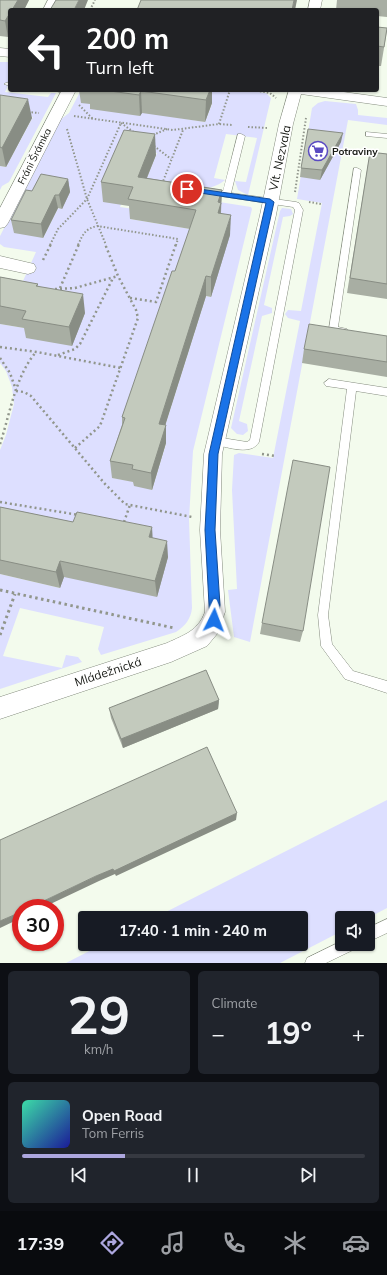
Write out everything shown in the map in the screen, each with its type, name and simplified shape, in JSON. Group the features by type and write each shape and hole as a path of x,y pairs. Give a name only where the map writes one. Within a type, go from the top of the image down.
{"street":[{"name":"Fráni Šrámka","path":"0,223 64,92"},
{"name":"Vít. Nezvala","path":"210,627 215,612 210,514 211,476 216,441 286,124 295,92"},
{"path":"314,92 387,102"},
{"path":"0,262 35,265"},
{"name":"Mládežnická","path":"0,708 170,652 199,639 210,627"}],"lane":[{"path":"369,134 387,136"},
{"path":"226,195 242,136"},
{"path":"352,332 333,329 358,170"},
{"path":"197,191 296,206 299,210 254,442 248,446 216,441"},
{"path":"329,383 387,392"},
{"path":"352,386 323,615 327,646 349,675 387,687"},
{"path":"375,932 387,926"},
{"path":"312,963 336,951"}],"path":[{"path":"72,116 183,130 219,124 229,92"},
{"path":"264,92 275,96 277,101"},
{"path":"78,104 93,119"},
{"path":"24,111 39,114"},
{"path":"294,198 307,115"},
{"path":"268,128 270,122"},
{"path":"121,123 138,135"},
{"path":"35,265 58,229 87,199 121,123"},
{"path":"66,126 87,199 118,276 137,312 138,321 100,426 75,448"},
{"path":"149,136 167,129"},
{"path":"159,190 183,130"},
{"path":"149,143 171,159"},
{"path":"108,153 115,150"},
{"path":"308,202 321,204"},
{"path":"60,288 84,232 89,228 97,226 178,239 156,302 130,298"},
{"path":"50,289 75,288 118,276"},
{"path":"57,356 71,351 80,344 113,278"},
{"path":"0,347 27,352 37,352 121,368"},
{"path":"0,444 16,391 30,357 37,352"},
{"path":"0,358 10,373 16,391"},
{"path":"16,391 24,392 31,396 105,484 125,504 192,517 193,510"},
{"path":"255,453 275,456"},
{"path":"0,502 86,516"},
{"path":"117,521 125,522 130,505"},
{"path":"0,590 176,629"},
{"path":"0,635 15,594"}],"shaded area":[{"path":"0,62 8,62 8,85 5,92 48,97 51,93 56,93 9,182 2,186 0,190 0,166 6,167 33,117 20,115 0,119"},
{"path":"80,92 88,92 144,108 155,114 205,122 212,104 134,92 257,92 266,93 271,98 248,195 238,190 235,181 246,182 257,138 226,134 214,178 225,180 212,187 203,189 162,193 251,207 252,209 193,451 189,519 192,608 189,619 185,625 176,632 101,655 98,649 104,627 20,608 3,656 62,668 66,655 78,657 82,662 0,689 0,574 60,588 0,523 0,450 6,435 14,404 12,387 6,371 0,363 0,324 30,329 55,307 0,295 0,277 23,281 36,252 4,247 0,244 0,236 60,120 69,113","holes":["143,151 157,153 142,189 221,211 218,222 211,297 206,296 160,442 166,444 152,490 135,482 113,478 196,230 130,219 134,209 120,207","29,204 58,208 43,238"]},
{"path":"325,101 356,104 358,115 387,118 387,125 348,120 250,642 234,637 228,590 237,589 232,490 234,455 239,453 273,458 300,321 288,318 285,314 288,310 301,311 322,203 297,199 312,108 318,103"},
{"path":"282,208 291,209 293,214 283,217 264,305 272,308 272,313 262,316 239,421 247,424 248,431 243,435 237,434 231,428 280,211"},
{"path":"387,800 387,908 375,914 375,911 335,911 335,935 308,949 308,911 168,911"},
{"path":"89,951 303,951 280,963 66,963"}],"building":[{"path":"0,0 18,0 13,8 8,8 8,16 5,21 0,20"},
{"path":"56,0 79,0 75,8 51,8"},
{"path":"141,0 294,0 292,8 138,8"},
{"path":"379,27 387,28 384,47 379,46"},
{"path":"117,92 140,92 139,95"},
{"path":"148,92 209,92 206,100"},
{"path":"0,95 28,99 2,148 0,147"},
{"name":"Potraviny","path":"308,129 343,133 322,170 301,168"},
{"path":"124,130 155,134 138,177 222,190 218,202 221,203 218,213 231,215 211,277 206,276 159,424 166,425 151,473 132,469 133,465 110,461 125,418 122,417 172,271 175,271 196,210 128,199 133,187 101,182"},
{"path":"370,152 387,154 387,284 350,278"},
{"path":"41,174 68,179 59,195 55,195 41,224 11,220 26,190 32,191"},
{"path":"0,277 38,284 36,286 83,294 69,327 22,319 26,311 0,306"},
{"path":"309,324 387,336 387,362 304,349"},
{"path":"293,460 330,467 303,631 262,623"},
{"path":"0,507 73,522 77,512 152,527 149,537 167,541 155,581 60,561 56,572 0,560"},
{"path":"206,670 219,700 121,739 109,708"},
{"path":"207,747 237,813 114,871 113,869 96,876 48,899 12,899 12,916 0,921 0,840"}],"place":[{"name":"Potraviny","path":"318,151"}],"route":[{"path":"187,189 270,202 213,454 210,530 215,605 214,620"}]}
